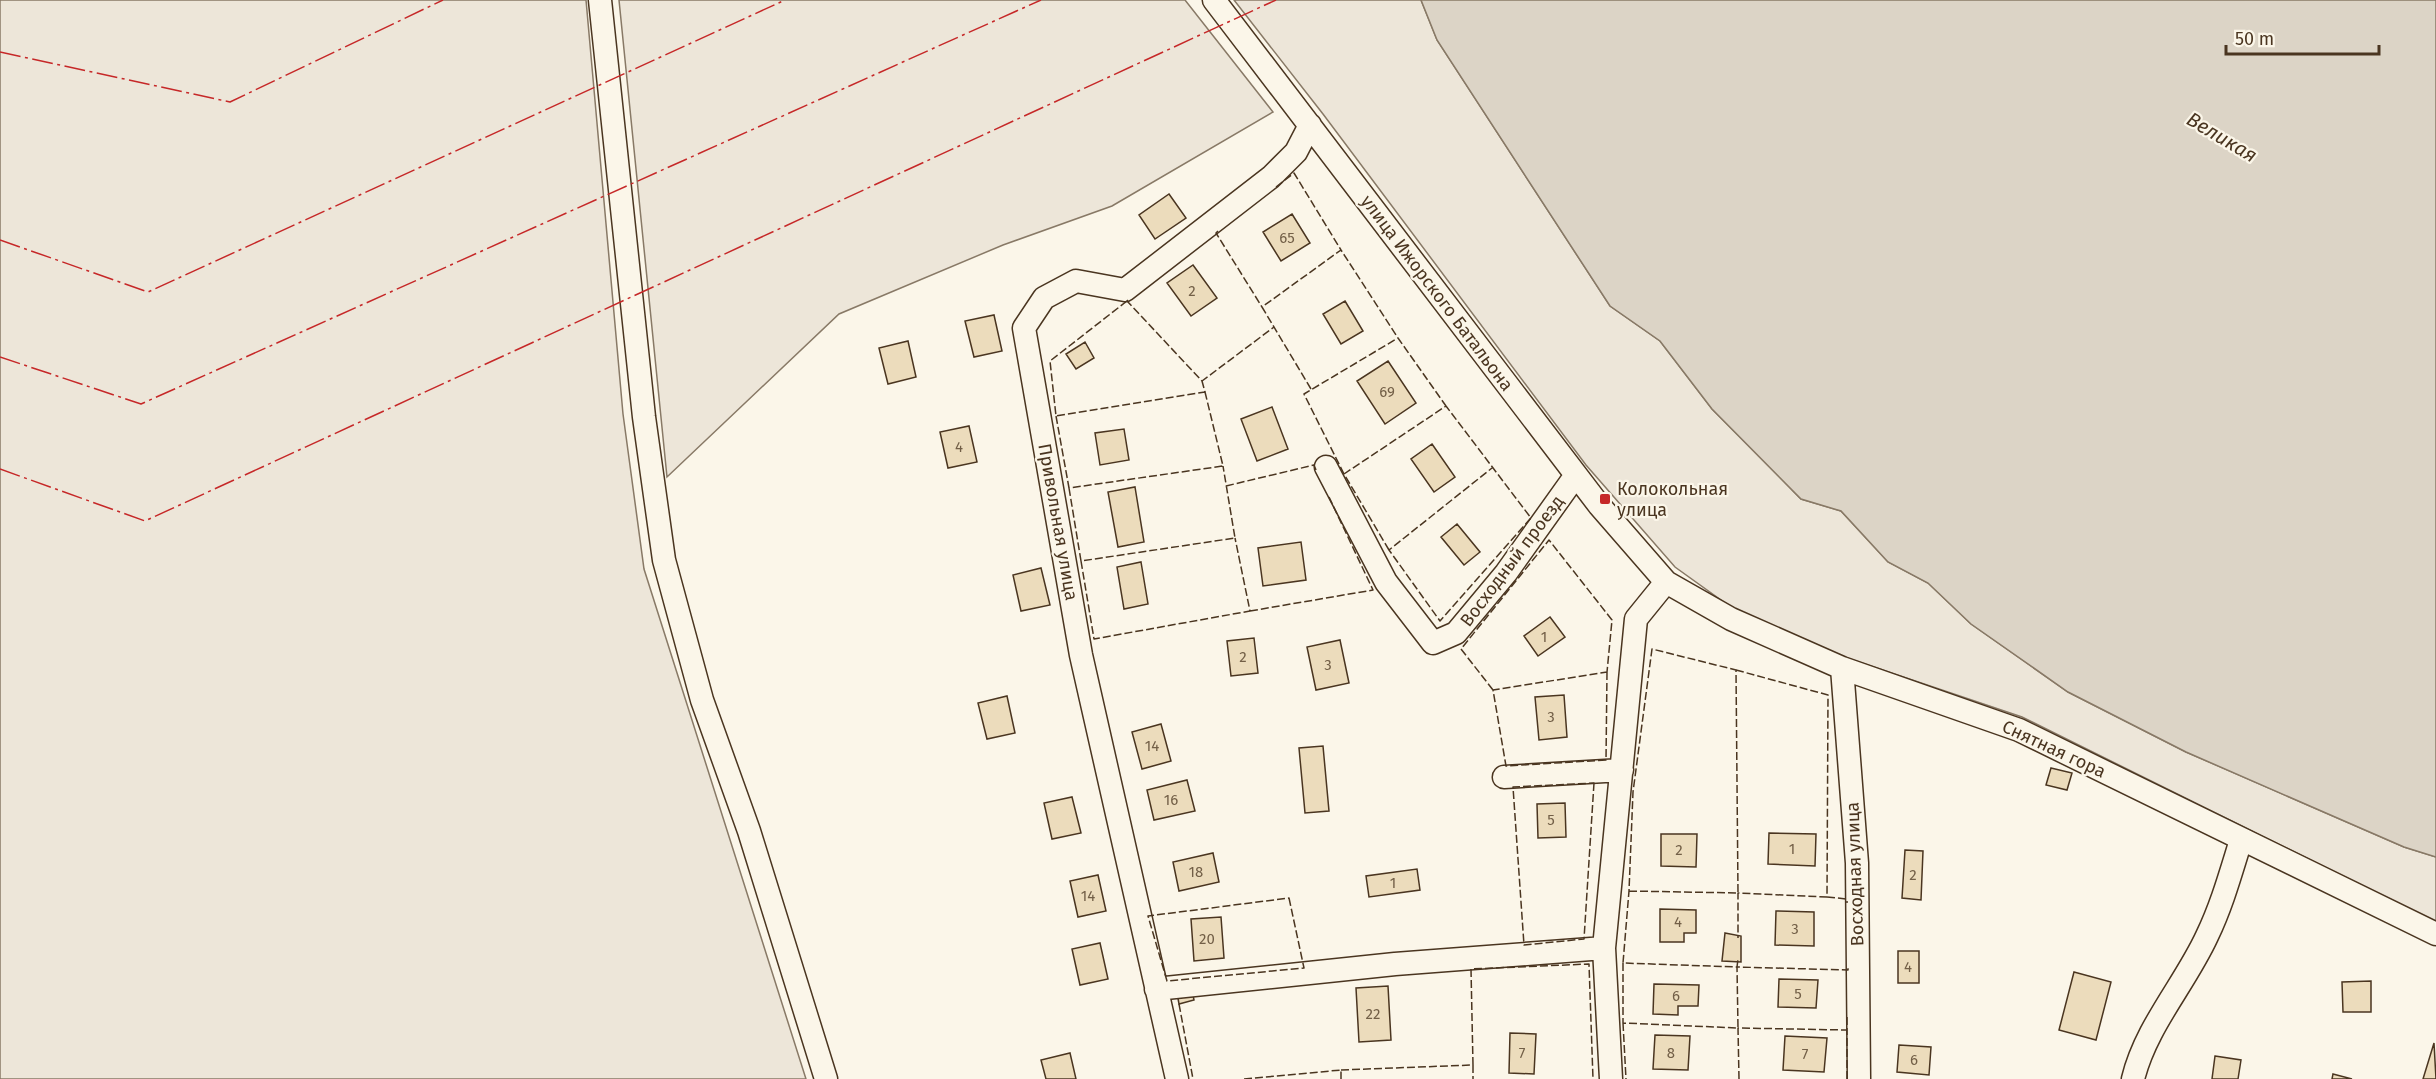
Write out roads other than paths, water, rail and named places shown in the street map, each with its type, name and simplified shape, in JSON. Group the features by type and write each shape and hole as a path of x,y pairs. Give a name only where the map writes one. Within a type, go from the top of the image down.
{"street":[{"path":"600,0 644,417 664,560 702,700 749,831 826,1079"},
{"name":"улица Ижорского Батальона","path":"1214,0 1576,476 1666,582"},
{"name":"Привольная улица","path":"1177,1079 1081,655 1023,328 1044,298 1076,281 1125,290 1271,177 1296,152 1310,125"},
{"name":"Восходный проезд","path":"1326,467 1386,582 1433,643 1456,633 1506,573 1576,476"},
{"path":"1611,1079 1604,948 1636,620 1666,582"},
{"name":"Снятная гора","path":"1666,582 1731,619 1842,668 2019,730 2436,934"},
{"name":"Восходная улица","path":"1842,668 1857,863 1859,1079"},
{"path":"1503,777 1622,770"},
{"path":"2133,1079 2136,1066 2166,1004 2207,936 2241,840"},
{"path":"1156,989 1395,963 1604,948"}],"water":[{"name":"Великая","path":"1421,0 2436,0 2436,857 2404,847 2186,752 2068,692 1971,624 1928,583 1888,562 1841,511 1801,499 1712,409 1660,341 1610,306 1437,40"}],"place":[{"name":"Колокольная улица","path":"1605,499"}]}
